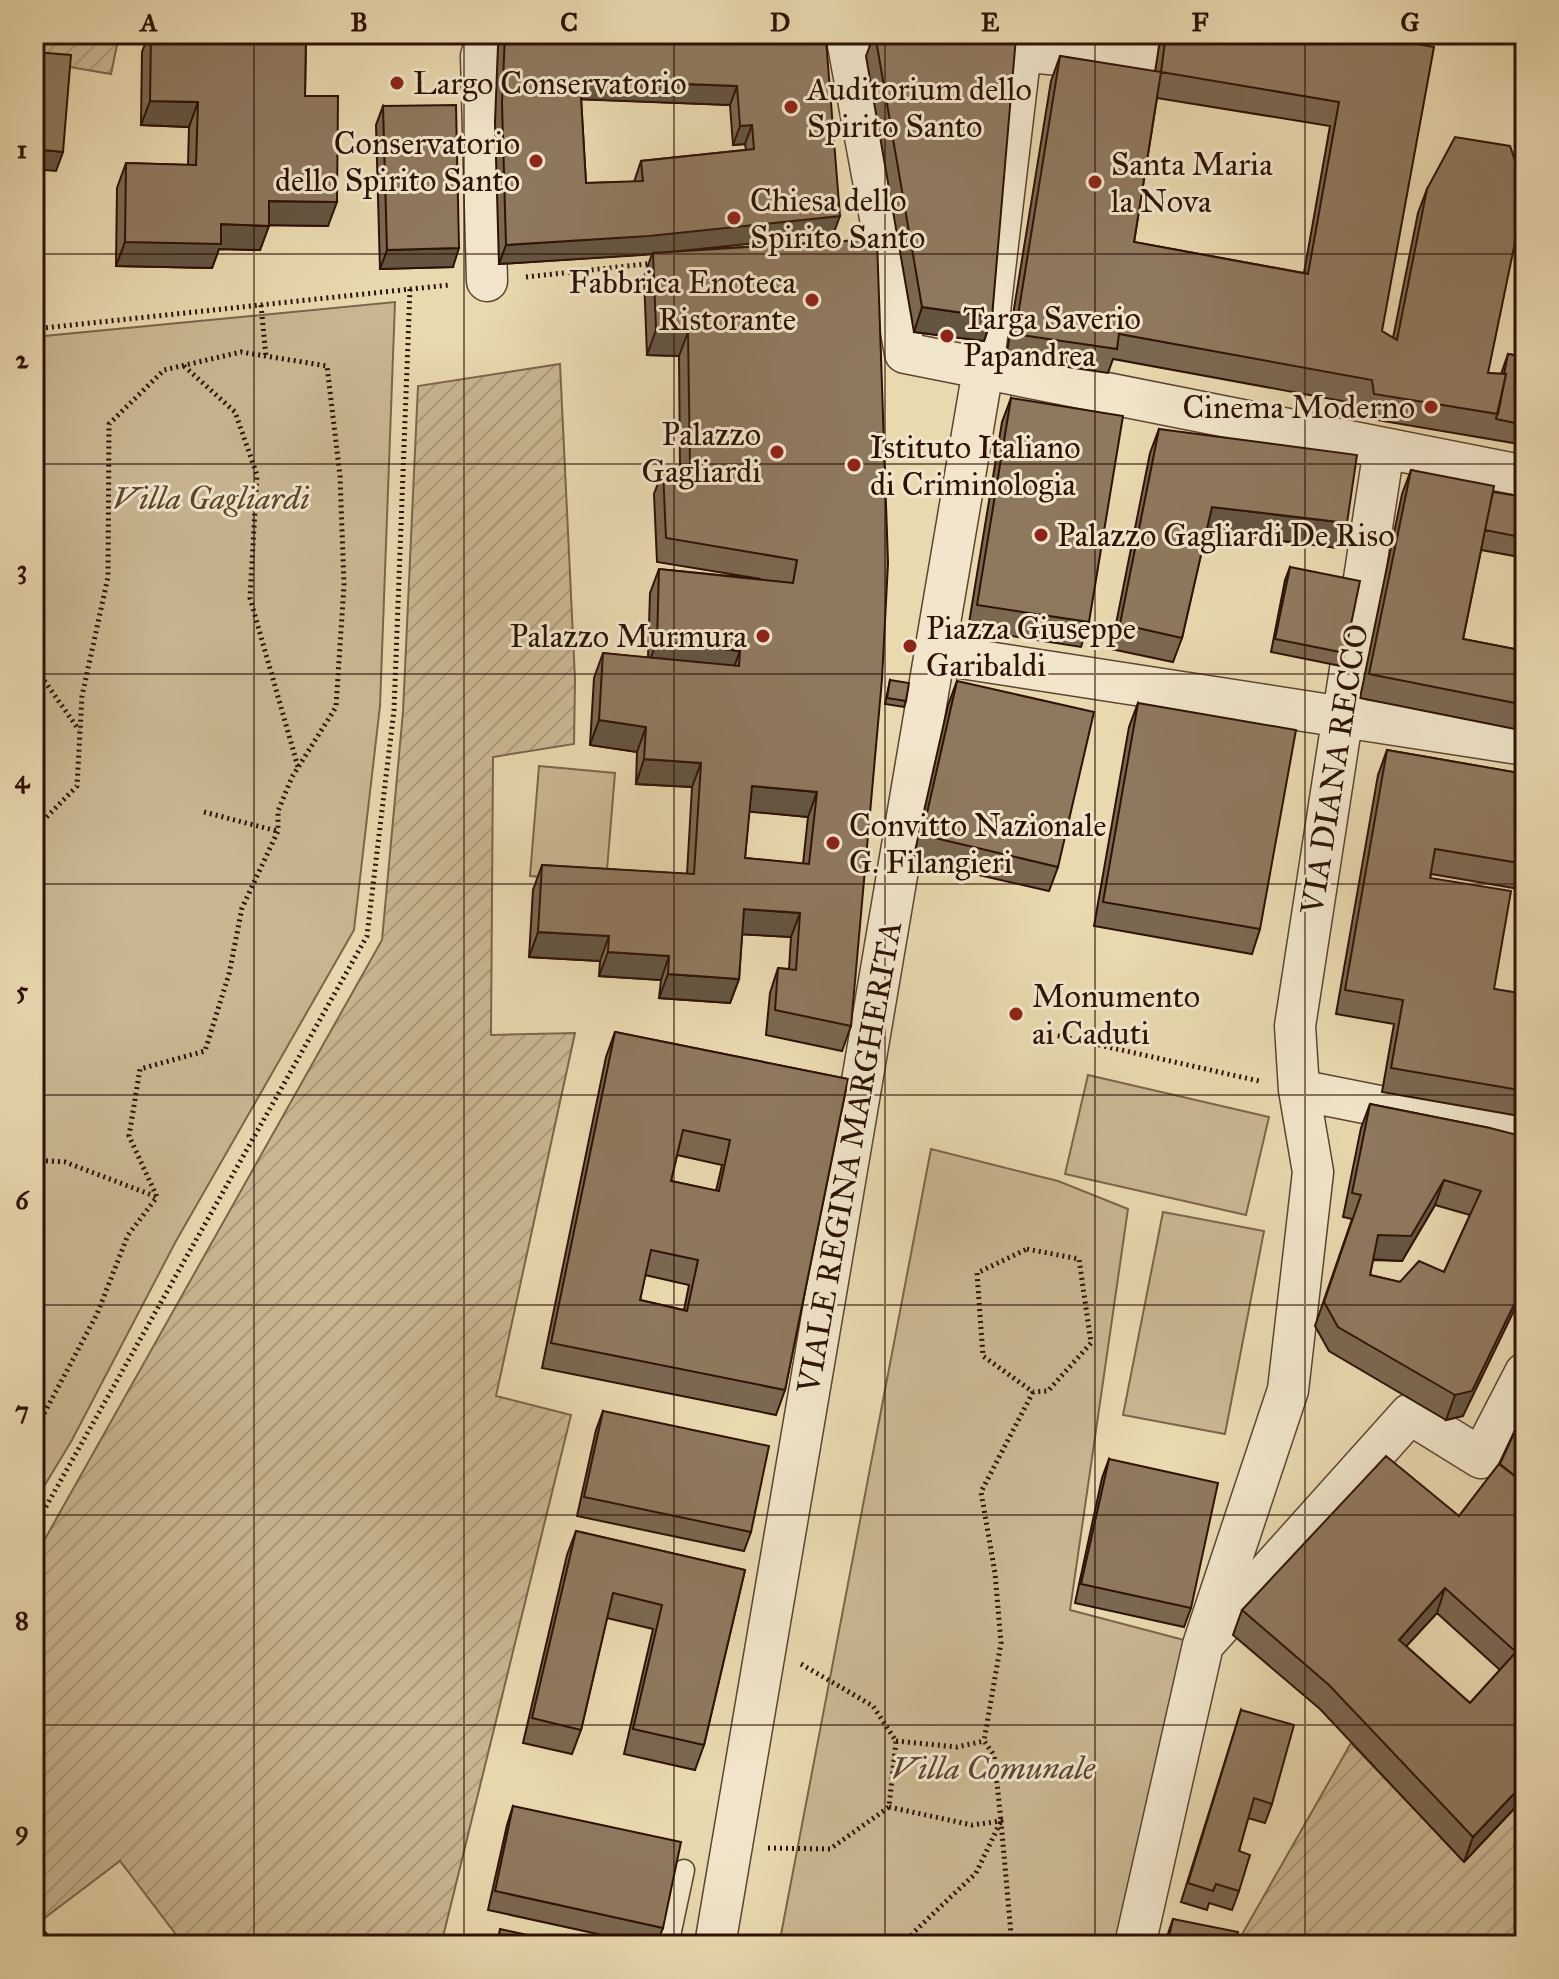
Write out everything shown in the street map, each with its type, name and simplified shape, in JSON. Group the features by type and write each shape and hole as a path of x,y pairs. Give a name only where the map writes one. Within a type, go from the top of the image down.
{"street":[{"path":"487,281 481,56 489,34"},
{"path":"1022,42 1136,63 1139,34"},
{"path":"888,47 836,40 905,353 1525,476"},
{"name":"VIALE REGINA MARGHERITA","path":"715,1945 983,370 1022,42"},
{"name":"VIA DIANA RECCO","path":"1135,1945 1203,1645 1288,1390 1313,1172 1299,1090 1295,1026 1384,449"},
{"path":"935,654 1525,745"},
{"path":"1299,1090 1525,1135"},
{"path":"1203,1645 1410,1414 1481,1458 1525,1373"}],"lane":[{"path":"668,1945 684,1870"}],"path":[{"path":"34,1528 367,936 394,710 410,289"},
{"path":"261,305 266,357"},
{"path":"34,830 77,786 82,696 108,577 109,424 164,370 241,352 327,366 340,476 344,585 336,707 298,768 278,811 278,831 242,908 229,974 205,1051 140,1069 129,1136 157,1197"},
{"path":"183,366 235,412 257,475 250,598 298,768"},
{"path":"34,666 80,732"},
{"path":"204,812 278,831"},
{"path":"34,1006 43,1046 34,1057"},
{"path":"1046,1033 1299,1090"},
{"path":"34,1160 65,1162 157,1197"},
{"path":"34,1443 38,1425 97,1314 128,1235 157,1197"},
{"path":"1027,1249 1079,1259 1091,1343 1048,1391 1033,1392 983,1356 977,1273 1027,1249"},
{"path":"1012,1945 994,1755 984,1741 1001,1643 995,1573 981,1492 1033,1392"},
{"path":"798,1663 873,1706 896,1741 889,1807"},
{"path":"896,1741 957,1747 984,1741"},
{"path":"763,1848 830,1849 889,1807 972,1825 1001,1821"},
{"path":"904,1945 976,1873 1001,1821"}],"green space":[{"path":"34,34 178,34 178,38 118,40 111,74 34,61"},
{"name":"Villa Gagliardi","path":"395,302 380,706 354,930 176,1241 72,1440 34,1503 34,337"},
{"path":"560,364 575,679 574,744 493,757 491,1035 575,1033 496,1396 571,1415 441,1945 184,1945 120,1861 34,1926 34,1549 41,1546 382,940 403,712 418,386"},
{"path":"539,766 615,773 606,882 530,876"},
{"path":"1088,1075 1269,1117 1246,1215 1065,1174"},
{"name":"Villa Comunale","path":"931,1149 1058,1181 1128,1209 1070,1610 1203,1645 1135,1945 779,1945"},
{"path":"1163,1212 1264,1231 1225,1434 1123,1415"},
{"path":"1351,1743 1464,1861 1525,1797 1525,1945 1236,1945"}],"building":[{"path":"151,34 306,34 305,96 338,96 337,202 269,201 269,226 221,224 221,244 125,242 126,163 196,165 198,102 150,101"},
{"path":"505,34 675,34 826,40 840,216 649,236 506,245 502,103","holes":["580,80 737,86 740,126 752,125 754,149 641,161 643,181 586,183"]},
{"path":"875,34 1016,37 992,317 922,307"},
{"path":"1166,34 1362,34 1434,47 1382,331 1397,340 1427,189 1455,137 1510,146 1525,194 1488,373 1506,374 1498,414 1374,394 1372,380 1119,334 1117,349 1015,334 1060,56 1161,72","holes":["1161,72 1339,102 1308,274 1134,242"]},
{"path":"34,52 71,55 63,152 34,149"},
{"path":"456,105 459,248 387,250 383,106"},
{"path":"877,239 888,563 882,679 851,1026 775,1010 778,968 796,970 800,913 744,909 739,979 668,974 669,956 608,952 609,936 538,932 542,865 694,874 701,763 644,759 646,727 599,720 603,653 739,666 740,651 657,641 659,569 793,583 797,560 666,538 663,470 690,467 688,332 656,330 653,253","holes":["752,786 817,792 809,864 745,858"]},
{"path":"1508,354 1525,357 1525,425 1496,419"},
{"name":"Palazzo Gagliardi De Riso","path":"1011,398 1123,416 1089,622 977,605"},
{"path":"1159,429 1357,455 1347,523 1212,507 1182,638 1120,624"},
{"path":"1411,470 1494,486 1463,639 1525,651 1525,705 1369,674"},
{"path":"1493,492 1525,497 1525,538 1485,530"},
{"path":"1290,567 1360,581 1345,653 1275,639"},
{"path":"890,680 909,683 906,701 887,698"},
{"path":"957,681 1094,712 1058,867 922,835"},
{"path":"1138,703 1296,730 1260,929 1103,902"},
{"path":"1387,750 1525,774 1525,864 1435,849 1430,878 1511,891 1494,989 1525,994 1525,1091 1391,1068 1403,1000 1345,990"},
{"path":"615,1032 848,1079 785,1390 551,1343","holes":["683,1130 730,1140 719,1191 671,1181","651,1250 698,1260 687,1311 640,1300"]},
{"path":"1370,1104 1525,1137 1525,1282 1472,1391 1455,1395 1338,1327 1324,1302 1361,1195 1352,1193","holes":["1444,1180 1481,1191 1444,1272 1419,1261 1400,1282 1370,1275 1378,1235 1411,1236"]},
{"path":"1525,1409 1525,1484 1500,1464"},
{"path":"603,1411 769,1446 751,1532 584,1497"},
{"path":"1386,1456 1459,1516 1499,1464 1525,1484 1525,1782 1473,1837 1329,1685 1242,1610","holes":["1445,1588 1516,1652 1470,1703 1399,1640"]},
{"path":"1109,1459 1218,1483 1191,1608 1081,1584"},
{"path":"576,1531 745,1570 704,1745 633,1729 662,1605 613,1593 581,1730 532,1718"},
{"path":"1241,1710 1294,1725 1272,1804 1254,1798 1239,1851 1250,1855 1239,1891 1216,1884 1213,1891 1188,1883"},
{"path":"513,1806 681,1842 663,1928 495,1891"},
{"path":"1173,1919 1238,1932 1235,1945 1167,1945"},
{"path":"36,1921 56,1945 34,1945"},
{"path":"500,1929 574,1945 497,1945"}],"place":[{"name":"Largo Conservatorio","path":"397,83"},
{"name":"Auditorium dello Spirito Santo","path":"791,107"},
{"name":"Conservatorio dello Spirito Santo","path":"536,161"},
{"name":"Santa Maria la Nova","path":"1095,182"},
{"name":"Chiesa dello Spirito Santo","path":"734,218"},
{"name":"Fabbrica Enoteca Ristorante","path":"812,300"},
{"name":"Targa Saverio Papandrea","path":"947,336"},
{"name":"Cinema Moderno","path":"1431,407"},
{"name":"Palazzo Gagliardi","path":"777,452"},
{"name":"Istituto Italiano di Criminologia","path":"854,465"},
{"name":"Palazzo Gagliardi De Riso","path":"1041,535"},
{"name":"Palazzo Murmura","path":"763,636"},
{"name":"Piazza Giuseppe Garibaldi","path":"910,646"},
{"name":"Convitto Nazionale G. Filangieri","path":"833,843"},
{"name":"Monumento ai Caduti","path":"1016,1014"}]}
